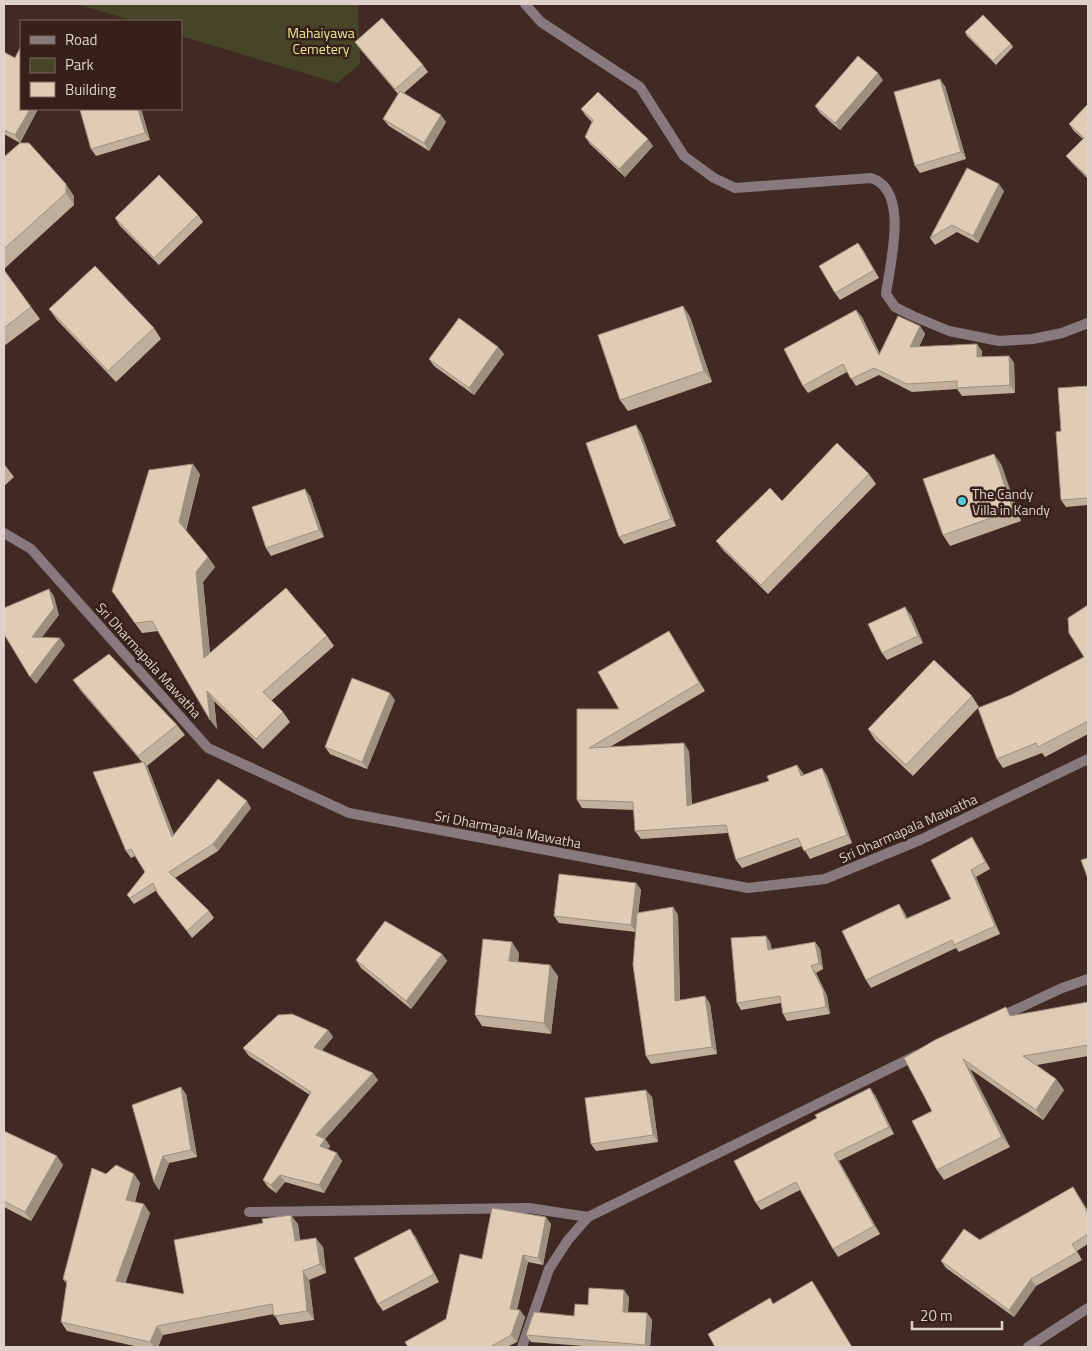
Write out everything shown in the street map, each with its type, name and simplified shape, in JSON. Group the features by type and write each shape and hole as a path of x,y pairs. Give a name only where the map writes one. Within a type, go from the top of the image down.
{"street":[{"path":"525,4 549,28 640,87 684,156 714,178 735,188 870,178 879,180 890,193 894,208 894,226 886,294 895,307 949,331 999,341 1032,339 1062,333 1088,323"},
{"name":"Sri Dharmapala Mawatha","path":"4,532 31,549 208,748 349,813 748,888 825,879 920,840 1088,760"},
{"path":"984,1024 1062,988 1088,979"},
{"path":"522,1347 550,1270 568,1240 588,1218 923,1052"},
{"path":"249,1212 529,1208 588,1218"},
{"path":"1028,1347 1088,1308"}],"green space":[{"name":"Mahaiyawa Cemetery","path":"77,4 358,4 360,64 337,83 182,36 182,20 131,20"}],"building":[{"path":"983,15 1011,44 993,61 965,32"},
{"path":"382,18 423,65 395,89 355,42"},
{"path":"20,48 20,110 29,110 15,135 4,130 4,52 15,58"},
{"path":"858,56 878,73 835,123 815,106"},
{"path":"940,79 961,152 915,166 894,92"},
{"path":"400,91 441,115 424,143 383,119"},
{"path":"598,92 648,139 619,169 585,137 593,120 581,109"},
{"path":"1087,105 1088,177 1066,156 1084,138 1069,124"},
{"path":"80,110 138,110 145,133 91,149"},
{"path":"20,143 29,143 66,184 66,193 4,249 4,157"},
{"path":"967,168 999,184 973,236 952,225 930,238"},
{"path":"159,175 198,215 154,258 115,218"},
{"path":"858,243 874,270 835,293 819,266"},
{"path":"95,266 154,328 108,371 49,309"},
{"path":"4,270 31,307 4,328"},
{"path":"683,306 704,371 620,400 598,335"},
{"path":"856,310 879,355 898,316 920,326 910,347 977,344 977,357 1009,356 1010,385 957,388 957,381 907,384 874,368 851,379 843,364 803,386 784,349"},
{"path":"459,318 498,347 469,388 429,359"},
{"path":"1088,386 1088,498 1061,500 1056,432 1061,431 1058,388"},
{"path":"636,425 671,519 619,537 586,443"},
{"path":"837,443 869,474 761,585 716,541 770,488 782,501"},
{"path":"994,454 1013,510 943,535 923,479"},
{"path":"193,464 179,522 208,557 196,572 204,658 286,588 327,636 263,692 283,712 256,739 207,691 210,720 152,621 135,623 112,591 149,470"},
{"path":"305,489 319,530 266,548 252,507"},
{"path":"49,589 54,608 32,637 60,638 30,677 4,634 4,608"},
{"path":"1088,605 1088,721 1038,747 1036,743 997,759 978,708 1011,695 1084,657 1069,633 1068,618"},
{"path":"905,607 918,636 882,653 868,624"},
{"path":"669,631 699,683 589,748 684,743 687,806 769,781 767,776 797,765 801,776 822,768 847,835 804,851 798,838 736,860 726,825 635,831 633,802 577,800 577,709 619,709 598,672"},
{"path":"109,654 177,725 138,756 73,680"},
{"path":"934,660 972,696 906,765 868,729"},
{"path":"352,678 390,693 362,762 325,747"},
{"path":"144,762 172,837 218,779 247,801 213,844 169,872 209,911 187,931 158,894 153,883 130,898 127,895 145,872 131,849 126,851 93,772"},
{"path":"972,837 985,862 971,870 995,926 954,945 952,940 866,980 842,931 899,904 906,919 951,899 931,860"},
{"path":"1088,858 1088,879 1081,860"},
{"path":"559,874 636,883 631,925 554,916"},
{"path":"673,907 675,1001 705,996 712,1047 646,1056 633,965 637,913"},
{"path":"385,921 442,954 406,1001 356,960"},
{"path":"766,936 768,950 815,942 819,963 811,966 823,990 826,1007 783,1014 780,996 737,1003 731,938"},
{"path":"483,939 512,942 509,961 550,965 544,1023 475,1015"},
{"path":"1088,1002 1088,1045 1023,1056 1056,1079 1036,1110 963,1059 1002,1137 937,1170 912,1121 932,1111 904,1058 935,1040 1006,1007 1010,1016"},
{"path":"292,1014 328,1030 314,1047 373,1073 316,1135 325,1139 320,1146 337,1153 319,1185 280,1175 271,1185 263,1180 311,1092 243,1048 278,1015"},
{"path":"181,1087 191,1150 163,1156 154,1182 132,1105"},
{"path":"870,1088 889,1127 834,1154 874,1226 833,1249 796,1182 756,1203 734,1161 817,1118 815,1115"},
{"path":"646,1090 653,1135 591,1144 585,1098"},
{"path":"4,1131 57,1156 25,1212 4,1201"},
{"path":"116,1165 134,1174 126,1200 144,1204 116,1281 184,1294 174,1240 263,1223 262,1219 291,1215 295,1241 316,1238 320,1264 303,1271 307,1311 274,1316 272,1304 157,1326 150,1342 61,1322 67,1281 63,1279 92,1168 106,1174"},
{"path":"1073,1187 1088,1213 1088,1234 1072,1244 1077,1252 1031,1279 1009,1310 941,1261 964,1229 980,1240"},
{"path":"492,1208 546,1217 538,1258 523,1255 510,1309 520,1310 511,1335 490,1347 408,1347 405,1342 446,1319 460,1254 482,1259"},
{"path":"410,1229 434,1274 378,1304 354,1258"},
{"path":"812,1281 852,1347 715,1347 708,1334 770,1298 773,1304"},
{"path":"589,1288 624,1290 623,1312 647,1313 645,1345 526,1335 534,1312 574,1316 575,1304 588,1305"}],"place":[{"name":"The Candy Villa in Kandy","path":"962,501"}]}
